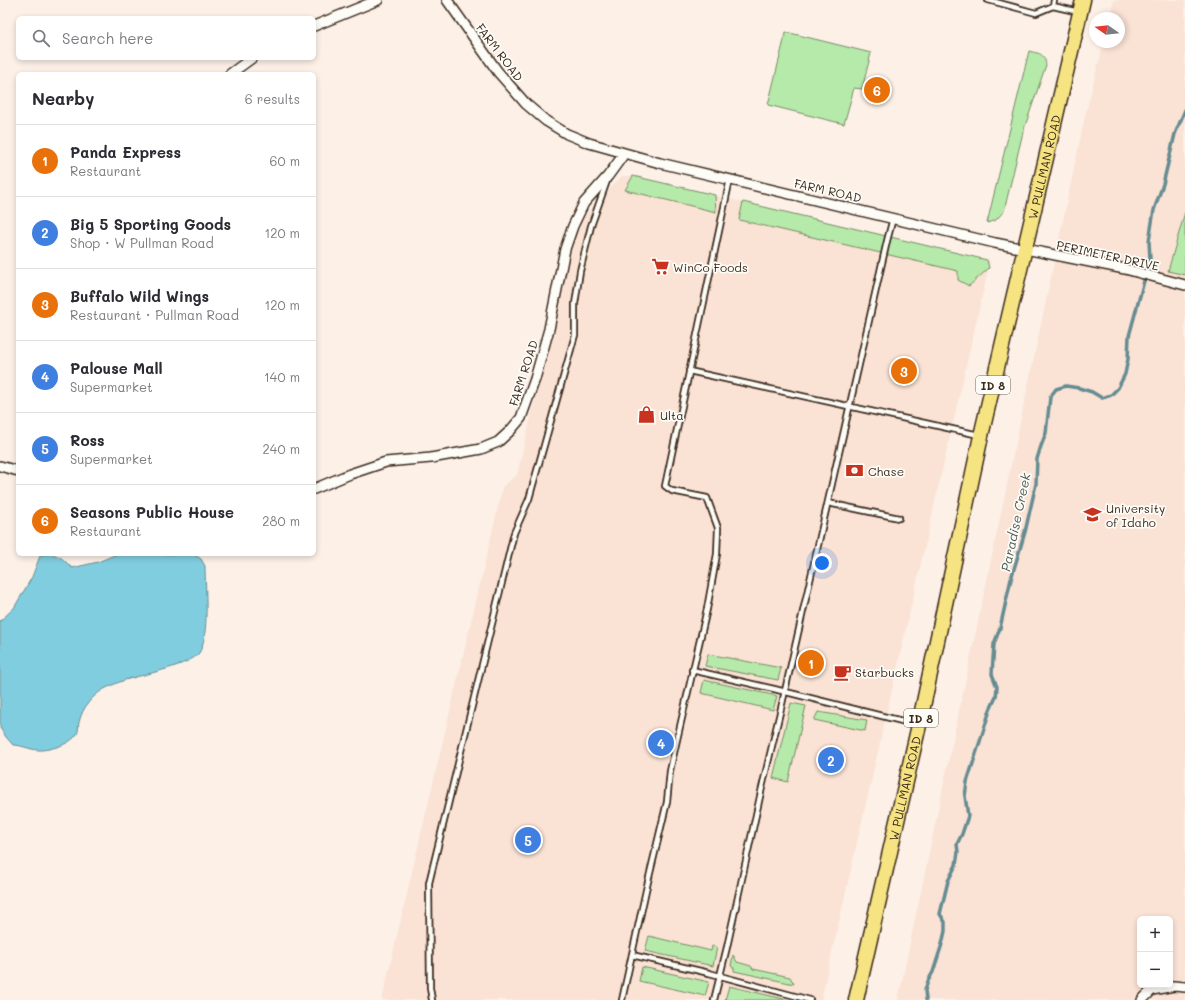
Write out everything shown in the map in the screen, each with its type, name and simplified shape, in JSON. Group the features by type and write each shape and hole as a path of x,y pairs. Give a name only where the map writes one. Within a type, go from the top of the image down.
{"main road":[{"name":"W PULLMAN ROAD","path":"856,1000 920,725 981,436 1082,6"}],"street":[{"path":"316,25 378,0"},
{"name":"FARM ROAD","path":"447,0 498,72 531,109 546,122 567,134 589,143 624,154 1025,250"},
{"path":"233,72 249,60"},
{"name":"FARM ROAD","path":"316,488 350,474 386,462 431,458 481,449 498,442 510,431 521,418 535,379 549,329 565,249 573,226 584,202 608,176 624,154"},
{"name":"PERIMETER DRIVE","path":"1025,250 1125,269 1185,285"},
{"path":"0,466 16,471"},
{"path":"1142,1000 1152,990 1174,986 1185,988"}],"lane":[{"path":"988,0 1036,13 1053,1 1082,6"},
{"path":"432,1000 430,988 429,883 514,533 529,499 575,335 575,304 580,271 591,226 608,176"},
{"path":"622,1000 667,802 670,771 718,554 718,528 707,498 672,490 665,486 730,179"},
{"path":"714,1000 893,218"},
{"path":"689,371 981,436"},
{"path":"828,503 899,518"},
{"path":"692,670 920,725"},
{"path":"632,955 720,976 810,1000"}],"shaded area":[{"name":"University of Idaho","path":"1114,0 1185,0 1185,1000 898,1000 1086,112 1102,48 1125,48 1125,12 1111,12"},
{"path":"622,176 633,176 990,261 821,1000 382,1000 503,486 517,475 577,224"}],"green space":[{"path":"786,32 871,53 862,89 854,88 844,124 768,105"},
{"path":"1029,51 1038,53 1042,56 1046,65 1023,132 1004,211 996,220 987,223"},
{"path":"633,176 715,195 716,212 625,190"},
{"path":"743,202 987,260 989,268 969,286 958,280 958,271 739,220"},
{"path":"1185,212 1185,275 1168,271"},
{"path":"708,654 781,668 778,680 705,666"},
{"path":"704,680 777,696 773,710 701,693"},
{"path":"791,703 806,706 788,782 773,778"},
{"path":"818,712 867,720 865,731 814,720"},
{"path":"649,936 711,951 712,946 717,947 713,966 645,951"},
{"path":"733,955 737,962 751,966 753,969 790,977 794,984 734,971 734,968 731,966"},
{"path":"642,967 709,982 705,996 639,981"},
{"path":"729,986 788,1000 725,1000"}],"water":[{"path":"40,556 60,557 72,568 98,562 112,556 196,556 201,559 205,566 206,624 205,635 199,653 178,665 125,680 104,689 95,695 85,707 79,722 78,733 71,741 42,750 13,745 0,728 0,621 14,608 32,577"}],"waterway":[{"name":"Paradise Creek","path":"926,1000 925,990 933,972 945,931 945,922 940,914 948,881 956,865 958,852 957,844 968,816 965,796 967,782 990,710 996,697 997,687 992,674 994,644 1000,628 1011,579 1025,532 1036,484 1037,459 1046,433 1050,397 1056,389 1066,386 1092,392 1102,398 1111,395 1118,388 1125,374 1128,359 1129,336 1150,259 1149,241 1154,210 1163,184 1175,134 1185,110"}],"place":[{"name":"Seasons Public House","path":"877,90"},
{"name":"WinCo Foods","path":"660,267"},
{"name":"Buffalo Wild Wings","path":"904,371"},
{"name":"Ulta","path":"647,415"},
{"name":"Chase","path":"855,471"},
{"name":"University of Idaho","path":"1093,515"},
{"name":"Panda Express","path":"811,663"},
{"name":"Starbucks","path":"842,672"},
{"name":"Palouse Mall","path":"661,743"},
{"name":"Big 5 Sporting Goods","path":"831,760"},
{"name":"Ross","path":"528,840"}]}
